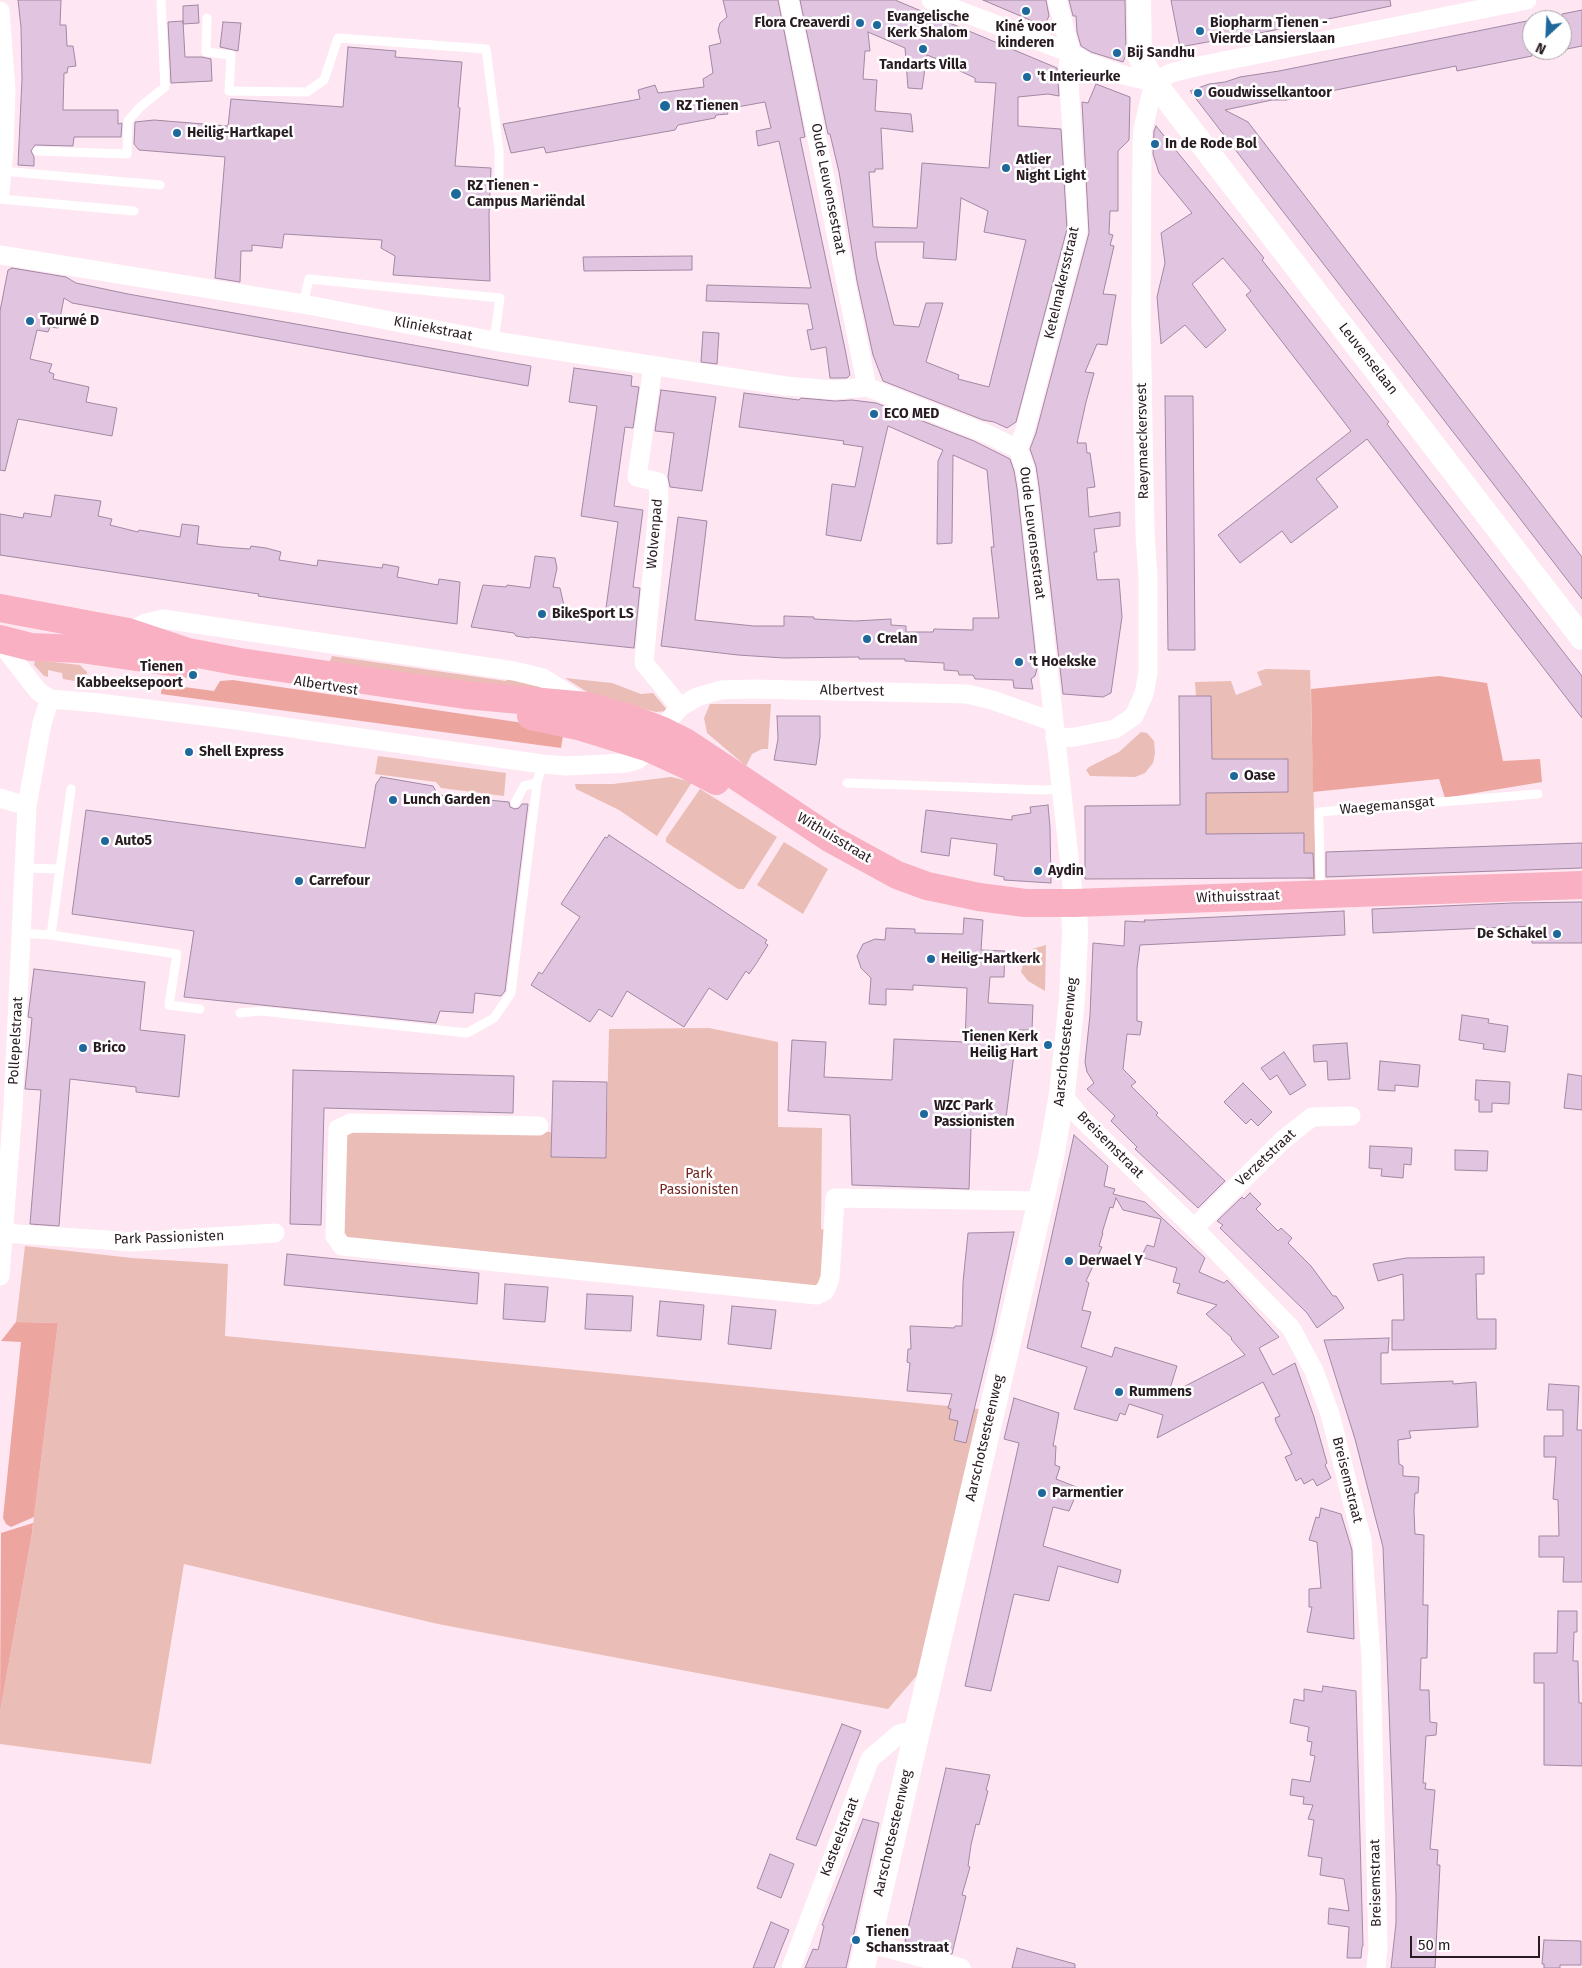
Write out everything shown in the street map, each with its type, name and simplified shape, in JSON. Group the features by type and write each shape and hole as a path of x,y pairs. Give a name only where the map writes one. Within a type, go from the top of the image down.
{"main road":[{"name":"Albertvest","path":"0,608 128,632 188,652 240,662 472,696 587,706 629,718 684,764 715,781 821,848"},
{"name":"Albertvest","path":"0,641 31,647 81,649 539,717 578,726 685,742 771,800"},
{"name":"Withuisstraat","path":"771,800 831,839 897,875 927,886 979,897 1025,903 1074,903 1582,885"},
{"name":"Withuisstraat","path":"821,848 862,870 897,875"},
{"name":"Aarschotsesteenweg","path":"862,1968 1051,1157 1062,1094 1072,998 1075,935 1074,903"}],"street":[{"name":"Oude Leuvensestraat","path":"789,0 867,387 988,434 1018,449 1025,468 1074,903"},
{"path":"931,0 1071,54 1086,62 1123,75 1154,82 1171,73 1199,66 1527,0"},
{"name":"Ketelmakersstraat","path":"1018,449 1025,430 1078,230 1068,66 1071,54 1057,0"},
{"name":"Leuvenselaan","path":"1139,0 1140,57 1154,82 1582,638"},
{"path":"0,10 9,150 2,171 0,193"},
{"name":"Raeymaeckersvest","path":"1054,730 1075,737 1116,729 1134,716 1144,694 1148,673 1148,577 1145,534 1141,320 1143,129 1154,82"},
{"name":"Kliniekstraat","path":"0,255 303,304 494,341 653,366 786,386 834,390 867,387"},
{"name":"Wolvenpad","path":"653,366 637,477 658,482 659,498 644,663 680,707"},
{"path":"0,641 44,695"},
{"name":"Albertvest","path":"44,695 566,766 626,763 637,760 645,754 680,707 708,693 721,690 967,694 992,700 1054,730"},
{"name":"Pollepelstraat","path":"0,1276 13,1108 27,806 42,723 44,695"},
{"path":"0,798 27,806"},
{"name":"Breisemstraat","path":"1062,1094 1081,1118 1194,1228 1291,1328 1314,1371 1330,1414 1362,1540 1371,1656 1378,1948 1376,1968"},
{"name":"Verzetstraat","path":"1194,1228 1284,1140 1312,1117 1351,1116"},
{"path":"539,1126 351,1123 338,1129 335,1236 342,1246 817,1295 825,1291 830,1278 835,1198 1041,1202"},
{"name":"Park Passionisten","path":"3,1233 134,1242 275,1233"},
{"name":"Kasteelstraat","path":"791,1968 870,1759 899,1734 917,1730"},
{"path":"868,1943 961,1968"}],"lane":[{"path":"37,151 127,154 128,121 140,107 165,86 161,0"},
{"path":"207,18 206,52 231,55 229,91 307,92 324,80 338,38 486,49 499,150 499,178"},
{"path":"2,171 160,185"},
{"path":"0,199 134,211"},
{"path":"303,304 309,279 500,298 494,341"},
{"path":"240,1013 261,1011 467,1033 494,1018 511,993 537,783 542,764"},
{"path":"515,803 524,786 537,783"},
{"path":"847,783 1043,790 1061,789"},
{"path":"52,935 71,789"},
{"name":"Waegemansgat","path":"1320,894 1319,812 1538,794"},
{"path":"24,868 60,869"},
{"path":"21,933 52,935 177,954 169,1005 200,1009"}],"green space":[{"path":"332,656 506,681 509,675 534,681 564,698 348,674 330,661"},
{"path":"35,660 80,665 87,672 86,683 63,679 62,673 48,670 48,677 44,676 34,665"},
{"path":"1266,669 1310,670 1316,880 1304,878 1206,834 1206,793 1288,759 1212,759 1211,696 1196,696 1195,682 1231,681 1236,695 1262,685 1257,672"},
{"path":"565,678 612,683 641,694 653,693 668,711 656,712 595,697"},
{"path":"710,704 771,704 768,749 762,749 752,754 746,766 707,733 704,718"},
{"path":"1141,732 1147,733 1154,741 1155,753 1153,763 1145,773 1135,777 1090,776 1086,770 1089,767 1119,752"},
{"path":"378,756 506,773 504,796 441,788 436,782 375,774"},
{"path":"671,777 692,782 657,836 619,810 576,789 575,784 613,784"},
{"path":"700,789 777,837 744,889 738,889 666,842 666,838"},
{"path":"784,842 828,869 803,914 757,885"},
{"path":"1046,945 1045,991 1028,981 1021,972 1024,960 1032,949"},
{"name":"Park Passionisten","path":"709,1028 778,1042 778,1127 822,1128 821,1229 826,1230 821,1280 816,1285 812,1287 342,1237 343,1137 359,1127 551,1132 551,1157 606,1158 609,1029"},
{"path":"25,1246 132,1258 228,1264 225,1336 979,1409 926,1665 888,1709 438,1624 184,1564 151,1764 0,1744 0,1712 32,1533 58,1323 16,1322"}],"shaded area":[{"path":"1439,676 1487,683 1503,761 1540,759 1542,782 1445,798 1439,779 1313,792 1311,689"},
{"path":"233,680 564,729 561,748 161,694 162,684 214,691 220,681"},
{"path":"16,1322 58,1323 34,1517 11,1527 6,1524 3,1518 21,1342 1,1341"},
{"path":"33,1523 32,1533 0,1712 1,1533"}],"building":[{"path":"18,0 61,0 60,25 66,25 67,46 73,46 76,66 68,67 67,73 64,73 63,110 118,110 118,124 122,123 121,137 74,137 73,146 35,145 31,151 34,157 34,166 18,165 22,79 21,27"},
{"path":"723,0 778,0 805,137 800,138 850,375 847,378 830,378 826,347 811,350 807,330 813,329 808,304 706,301 707,285 811,288 779,141 758,146 756,131 771,128 765,102 726,109 728,114 716,115 715,118 678,125 675,130 546,153 544,147 511,153 503,124 640,99 638,90 655,85 658,93 704,87 703,79 713,73 709,46 721,43 718,30 720,23 727,17"},
{"path":"800,0 895,0 1057,68 1059,96 1048,94 1018,97 1018,126 1061,129 1067,229 1016,422 1007,428 883,381 873,355 857,281 839,172 830,134 828,134","holes":["868,32 905,48 908,88 922,89 927,55 957,67 958,70 975,78 975,82 996,83 989,168 922,163 917,228 873,227 869,172 875,172 875,169 883,169 881,128 913,132 911,114 875,111 877,80 863,79 865,51 870,51","961,198 988,211 984,232 1026,240 989,387 958,379 959,375 926,362 943,303 926,303 919,327 894,325 877,258 875,242 924,242 923,258 956,260"]},
{"name":"Kiné voor kinderen","path":"983,0 1046,0 1049,16 1044,26"},
{"path":"1069,0 1125,0 1126,55 1123,62 1091,52 1081,46 1077,32 1076,16 1073,16"},
{"path":"1171,0 1390,0 1391,6 1236,38 1180,47"},
{"path":"198,5 199,23 183,24 183,6"},
{"path":"1582,10 1582,46 1572,48 1572,12"},
{"path":"183,21 185,57 211,59 212,81 171,83 168,22"},
{"path":"223,22 241,23 238,51 220,47"},
{"path":"1522,22 1522,58 1457,71 1456,66 1286,100 1272,100 1225,110 1248,122 1582,557 1582,599 1190,91 1209,84 1225,82 1240,77 1279,71"},
{"path":"348,47 396,51 395,57 462,62 455,166 491,168 489,215 490,281 393,275 395,256 381,248 382,240 284,234 282,248 252,245 252,251 241,251 240,282 215,278 225,157 139,150 134,144 135,122 154,120 228,126 231,99 343,107"},
{"path":"1096,84 1130,97 1129,140 1118,151 1118,211 1110,211 1109,234 1113,235 1110,245 1114,246 1103,294 1116,295 1107,345 1097,344 1085,372 1094,373 1077,443 1086,443 1087,453 1090,453 1095,487 1087,488 1089,517 1120,512 1120,526 1094,529 1097,552 1094,552 1097,580 1119,579 1122,617 1111,693 1103,697 1063,694 1039,486 1036,466 1030,449 1036,433 1089,233 1082,102 1088,103"},
{"path":"1156,126 1264,258 1262,260 1389,422 1387,424 1582,676 1582,718 1367,439 1316,479 1338,507 1291,543 1282,531 1240,563 1218,535 1351,431 1246,295 1251,291 1223,258 1192,284 1226,330 1206,348 1185,325 1161,344 1157,297 1165,263 1161,233 1192,213 1159,173 1153,154"},
{"path":"692,256 692,270 584,271 583,257"},
{"path":"12,268 66,277 76,283 128,294 531,366 528,386 72,303 64,298 58,328 50,327 48,332 37,330 30,359 52,364 49,372 54,374 53,379 89,387 86,402 117,408 112,436 18,419 5,471 0,470 0,311 8,270"},
{"path":"703,332 719,333 717,364 701,362"},
{"path":"574,368 632,376 631,386 639,387 633,428 625,427 614,506 643,510 633,587 640,588 634,648 529,638 516,636 514,633 471,627 483,585 506,587 507,585 530,588 535,556 555,558 557,568 553,587 560,588 565,610 605,615 618,522 581,516 597,406 569,402"},
{"path":"661,390 716,397 702,491 670,487 668,477 674,433 655,431"},
{"path":"744,393 799,400 801,398 876,403 974,441 1010,459 1017,488 1037,669 1035,676 1031,679 1033,689 1014,688 1013,680 975,679 973,675 959,675 958,671 944,670 944,663 905,661 905,659 859,659 859,657 784,658 661,646 678,517 707,521 695,620 754,626 784,626 784,616 855,621 891,619 891,625 906,626 906,632 933,632 934,629 973,630 973,618 999,618 991,547 994,547 987,470 953,455 952,543 937,544 938,461 943,450 888,426 861,541 826,535 832,484 855,487 863,447 843,444 844,441 739,427"},
{"path":"1165,396 1193,396 1195,650 1168,650"},
{"path":"55,495 101,501 98,516 112,519 110,525 138,532 139,530 180,537 182,524 199,526 197,544 250,549 251,546 266,548 281,552 279,560 317,566 318,560 382,568 383,564 399,567 397,577 438,585 439,579 460,582 457,624 271,598 258,596 259,594 0,555 0,514 23,518 24,513 51,517"},
{"name":"Oase","path":"1179,696 1211,696 1212,759 1288,759 1288,792 1206,793 1206,834 1304,833 1304,853 1313,853 1314,878 1085,879 1085,806 1180,805"},
{"path":"777,716 820,716 820,737 816,765 774,760 778,739"},
{"name":"Carrefour","path":"381,777 433,786 438,795 509,802 510,807 515,809 519,808 522,804 528,804 505,991 501,996 475,993 473,1013 440,1011 436,1023 184,997 194,931 72,914 86,810 365,848 376,784"},
{"path":"1048,805 1051,883 1004,880 1004,877 994,875 997,844 951,838 949,856 921,852 926,810 1012,820 1012,816 1031,813 1030,807"},
{"path":"609,835 767,940 765,943 768,945 756,964 749,974 746,971 727,1000 709,988 684,1027 627,991 612,1017 599,1009 590,1022 531,985 539,972 542,974 580,917 561,904 605,837 607,838"},
{"path":"1582,843 1582,868 1326,877 1326,852"},
{"path":"1582,902 1582,943 1532,943 1532,926 1373,933 1372,909"},
{"path":"1344,911 1345,935 1140,945 1137,968 1137,1021 1142,1022 1140,1035 1127,1034 1123,1069 1136,1082 1131,1086 1158,1113 1156,1115 1225,1181 1198,1208 1135,1149 1137,1147 1111,1121 1115,1116 1087,1089 1094,1083 1087,1072 1085,1062 1090,1015 1093,943 1124,946 1125,921 1145,922 1144,920"},
{"name":"WZC Park Passionisten","path":"964,918 983,920 981,950 1005,951 1004,977 990,977 988,1003 1033,1005 1032,1030 1017,1030 1005,1126 971,1128 969,1189 852,1185 850,1115 788,1111 792,1040 826,1042 824,1077 892,1080 894,1039 965,1042 967,988 913,985 913,990 886,989 886,1005 869,1004 871,978 861,968 857,956 863,944 875,939 885,940 886,928 915,929 915,933 963,934"},
{"name":"Brico","path":"34,969 145,982 140,1030 185,1035 179,1097 136,1092 136,1087 70,1079 59,1226 30,1224 41,1090 25,1089 32,1018 28,1017"},
{"path":"1462,1015 1489,1019 1488,1023 1508,1026 1505,1052 1483,1049 1484,1044 1459,1040"},
{"path":"1347,1043 1350,1079 1328,1080 1327,1061 1314,1062 1313,1045"},
{"path":"1284,1052 1306,1085 1290,1095 1277,1075 1270,1080 1261,1068"},
{"path":"1380,1061 1420,1065 1418,1087 1395,1085 1395,1091 1378,1090"},
{"path":"293,1070 514,1076 513,1113 324,1108 321,1225 290,1224"},
{"path":"1568,1074 1582,1076 1582,1110 1564,1108"},
{"path":"1476,1080 1510,1082 1509,1104 1492,1103 1492,1112 1479,1112 1479,1100 1475,1100"},
{"path":"553,1081 607,1082 606,1158 551,1157"},
{"path":"1243,1083 1272,1112 1258,1126 1251,1119 1246,1124 1224,1102"},
{"path":"1074,1135 1108,1166 1104,1186 1115,1189 1113,1194 1145,1202 1205,1258 1199,1272 1224,1283 1227,1280 1279,1337 1259,1348 1273,1375 1295,1363 1314,1417 1327,1463 1325,1465 1331,1478 1317,1486 1313,1479 1304,1484 1301,1478 1296,1481 1285,1457 1292,1454 1275,1418 1280,1416 1263,1382 1157,1438 1163,1415 1129,1404 1125,1415 1120,1413 1117,1421 1074,1409 1087,1367 1027,1348","holes":["1116,1198 1123,1210 1161,1219 1154,1247 1147,1245 1141,1257 1177,1268 1173,1282 1180,1284 1177,1293 1217,1305 1206,1314 1232,1338 1245,1355 1168,1395 1177,1366 1115,1347 1112,1357 1081,1347 1091,1312 1082,1310 1089,1283 1086,1281 1102,1247 1099,1246 1102,1233 1110,1207 1113,1208"]},
{"path":"1370,1146 1412,1148 1411,1165 1404,1164 1403,1178 1381,1176 1382,1169 1369,1168"},
{"path":"1455,1150 1488,1151 1487,1171 1455,1170"},
{"path":"1250,1193 1261,1204 1256,1209 1278,1231 1281,1228 1292,1238 1288,1243 1311,1266 1344,1308 1317,1328 1307,1313 1220,1228 1223,1225 1217,1221 1242,1197 1244,1199"},
{"path":"1014,1232 993,1332 966,1443 954,1440 958,1421 949,1419 951,1409 948,1408 952,1394 907,1391 910,1363 907,1362 908,1349 911,1349 910,1326 954,1328 955,1326 962,1326 963,1282 968,1233"},
{"path":"287,1254 479,1273 477,1304 284,1285"},
{"path":"1484,1257 1484,1274 1476,1274 1477,1319 1496,1319 1496,1349 1392,1350 1392,1320 1404,1320 1403,1274 1378,1281 1373,1264 1406,1258"},
{"path":"505,1284 548,1287 545,1322 503,1319"},
{"path":"587,1294 633,1296 631,1331 585,1329"},
{"path":"660,1301 704,1305 701,1340 657,1336"},
{"path":"732,1306 776,1310 771,1349 728,1344"},
{"path":"1389,1338 1388,1353 1381,1353 1381,1384 1453,1381 1453,1384 1476,1382 1478,1427 1409,1431 1411,1438 1398,1440 1399,1464 1403,1466 1403,1476 1419,1477 1418,1493 1415,1493 1415,1534 1424,1535 1423,1605 1428,1605 1427,1658 1421,1658 1420,1690 1429,1690 1430,1722 1437,1723 1436,1735 1426,1736 1423,1783 1426,1783 1425,1789 1435,1790 1430,1849 1438,1850 1437,1865 1440,1865 1435,1968 1391,1968 1396,1923 1396,1897 1383,1547 1355,1439 1324,1340"},
{"path":"1549,1384 1579,1386 1577,1430 1582,1430 1582,1582 1563,1582 1564,1557 1539,1557 1539,1536 1559,1536 1558,1500 1553,1499 1556,1457 1544,1457 1544,1436 1563,1436 1563,1410 1547,1410"},
{"path":"1014,1398 1059,1413 1053,1446 1056,1446 1055,1465 1060,1467 1056,1479 1079,1488 1069,1511 1053,1507 1043,1546 1121,1570 1118,1583 1058,1566 1049,1601 1014,1594 991,1691 965,1686 1019,1443 1004,1439"},
{"path":"1321,1508 1341,1514 1352,1550 1354,1639 1307,1632 1312,1607 1309,1607 1309,1589 1321,1588 1317,1542 1309,1540 1316,1517 1319,1518"},
{"path":"1558,1611 1577,1611 1577,1632 1574,1632 1573,1661 1578,1661 1579,1703 1582,1703 1582,1766 1544,1765 1544,1683 1534,1683 1534,1653 1557,1653"},
{"path":"1323,1686 1356,1691 1363,1946 1361,1958 1347,1958 1349,1927 1328,1924 1329,1908 1349,1911 1344,1879 1320,1875 1322,1858 1308,1856 1314,1820 1308,1819 1313,1805 1303,1804 1304,1797 1290,1795 1292,1779 1310,1782 1315,1756 1310,1755 1312,1742 1307,1741 1309,1727 1290,1723 1294,1699 1304,1701 1304,1689 1322,1692"},
{"path":"842,1724 861,1731 816,1846 796,1839"},
{"path":"946,1768 990,1775 979,1825 976,1824 971,1845 968,1866 970,1867 962,1895 966,1896 952,1954 905,1941"},
{"path":"863,1819 879,1823 846,1968 805,1968 813,1949 818,1950 824,1926 822,1925"},
{"path":"770,1854 794,1864 781,1898 757,1888"},
{"path":"771,1922 789,1930 774,1968 753,1968"},
{"path":"1544,1940 1581,1941 1581,1965 1560,1965 1560,1968 1544,1968 1544,1964 1542,1964"},
{"path":"1017,1948 1075,1964 1075,1968 1012,1968"}],"place":[{"name":"Kiné voor kinderen","path":"1026,11"},
{"name":"Flora Creaverdi","path":"860,23"},
{"name":"Evangelische Kerk Shalom","path":"877,25"},
{"name":"Biopharm Tienen - Vierde Lansierslaan","path":"1200,31"},
{"name":"Tandarts Villa","path":"923,49"},
{"name":"Bij Sandhu","path":"1117,53"},
{"name":"'t Interieurke","path":"1027,77"},
{"name":"Goudwisselkantoor","path":"1198,93"},
{"name":"RZ Tienen","path":"665,106"},
{"name":"Heilig-Hartkapel","path":"177,133"},
{"name":"In de Rode Bol","path":"1155,144"},
{"name":"Atlier Night Light","path":"1006,168"},
{"name":"RZ Tienen - Campus Mariëndal","path":"456,194"},
{"name":"Tourwé D","path":"30,321"},
{"name":"ECO MED","path":"874,414"},
{"name":"BikeSport LS","path":"542,614"},
{"name":"Crelan","path":"867,639"},
{"name":"'t Hoekske","path":"1019,662"},
{"name":"Tienen Kabbeeksepoort","path":"193,675"},
{"name":"Shell Express","path":"189,752"},
{"name":"Oase","path":"1234,776"},
{"name":"Lunch Garden","path":"393,800"},
{"name":"Auto5","path":"105,841"},
{"name":"Aydin","path":"1038,871"},
{"name":"Carrefour","path":"299,881"},
{"name":"De Schakel","path":"1557,934"},
{"name":"Heilig-Hartkerk","path":"931,959"},
{"name":"Tienen Kerk Heilig Hart","path":"1048,1045"},
{"name":"Brico","path":"83,1048"},
{"name":"WZC Park Passionisten","path":"924,1114"},
{"name":"Derwael Y","path":"1069,1261"},
{"name":"Rummens","path":"1119,1392"},
{"name":"Parmentier","path":"1042,1493"},
{"name":"Tienen Schansstraat","path":"856,1940"}]}
